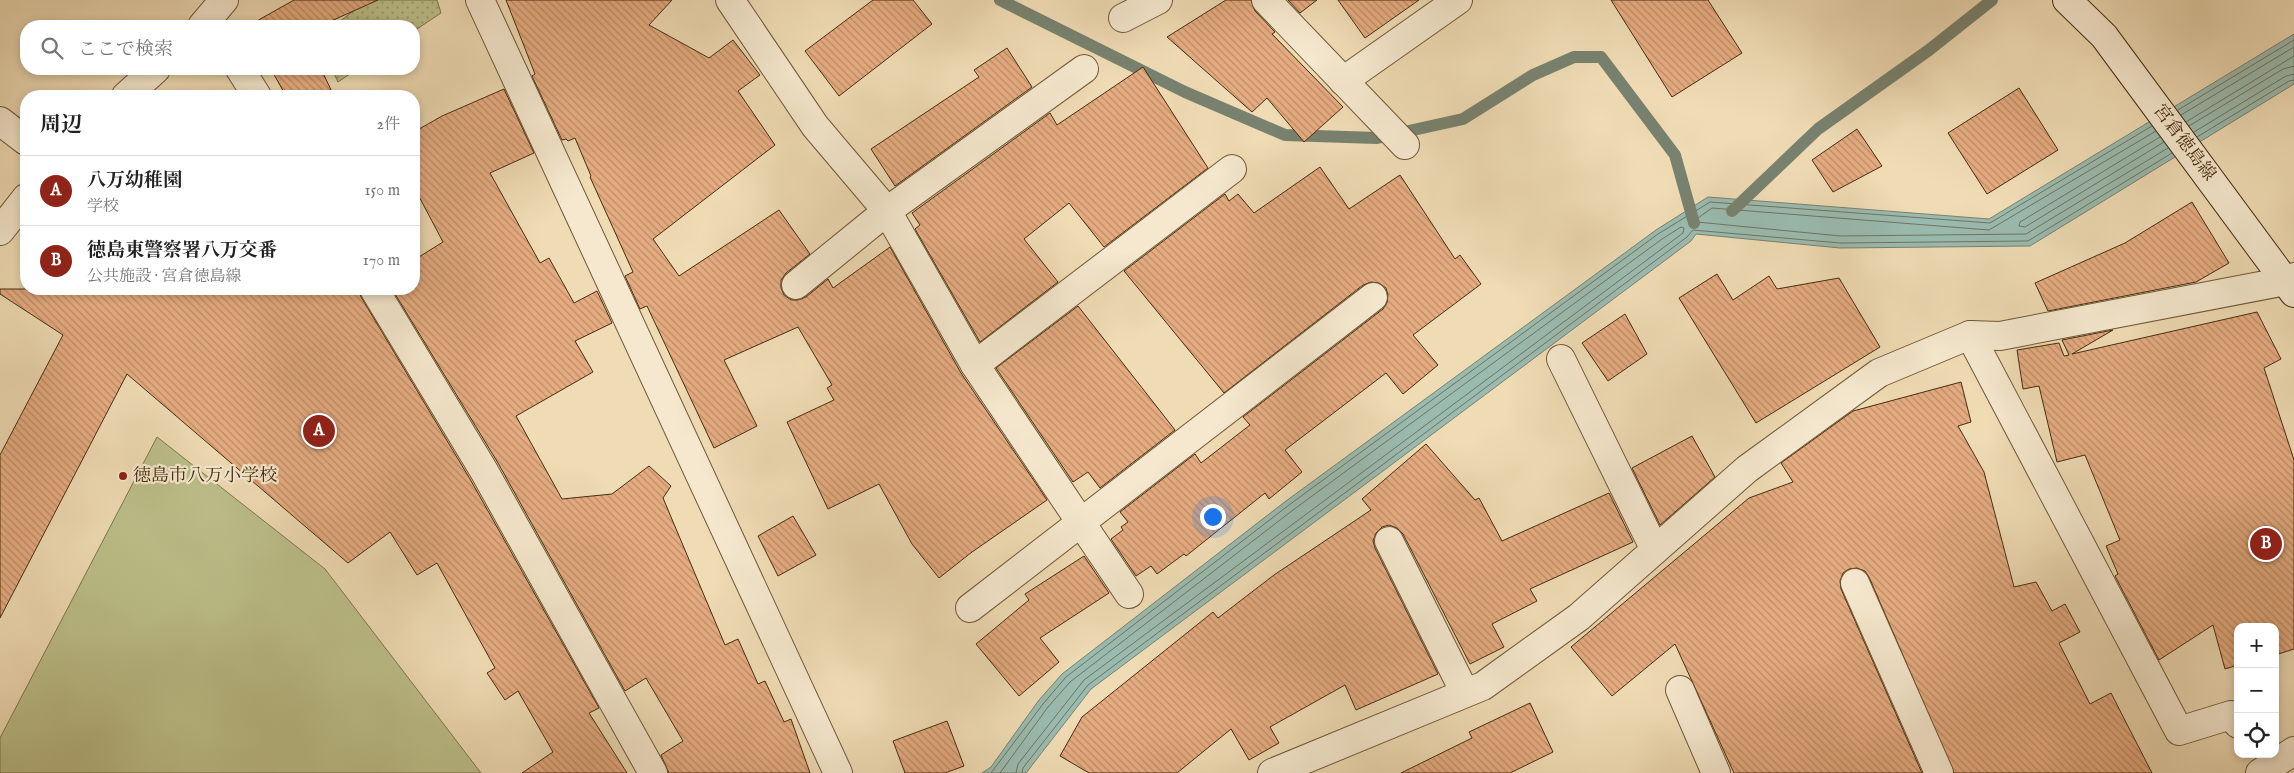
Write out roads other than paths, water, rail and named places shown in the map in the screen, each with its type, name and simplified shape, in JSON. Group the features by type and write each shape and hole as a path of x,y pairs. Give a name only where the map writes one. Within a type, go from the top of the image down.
{"street":[{"path":"480,0 838,773"},
{"path":"730,0 815,126 887,211 975,365 1129,594"},
{"path":"1123,18 1158,0"},
{"path":"1266,0 1405,145"},
{"path":"1343,81 1458,0"},
{"name":"宮倉徳島線","path":"2067,0 2104,36 2291,284"},
{"path":"796,285 887,211 1084,69"},
{"path":"133,90 149,75"},
{"path":"244,75 253,90"},
{"path":"0,121 20,136"},
{"path":"975,365 1232,169"},
{"path":"0,231 20,206"},
{"path":"1272,773 1483,686 1579,617 1747,469 1879,373 1970,335 2000,336 2291,284"},
{"path":"378,295 484,471 653,773"},
{"path":"970,608 1373,297"},
{"path":"1970,335 2179,730 2231,715 2234,719"},
{"path":"1561,359 1655,550"},
{"path":"1389,541 1466,693"},
{"path":"1855,582 1939,773"},
{"path":"1680,690 1716,773"},
{"path":"2264,765 2294,751"}],"water":[{"path":"2294,34 2294,84 2030,246 1840,248 1696,234 1691,241 1091,689 1026,773 982,773 991,767 1039,700 1062,674 1286,501 1656,230 1708,197 1989,219"}],"waterway":[{"path":"1000,0 1185,92 1285,135 1377,138 1463,119 1533,75 1574,57 1601,57 1675,155 1694,223"},
{"path":"1732,211 1818,129 1929,50 1992,0"}],"place":[{"name":"八万幼稚園","path":"319,431"},
{"name":"徳島市八万小学校","path":"123,476"},
{"name":"徳島東警察署八万交番","path":"2266,544"}]}
